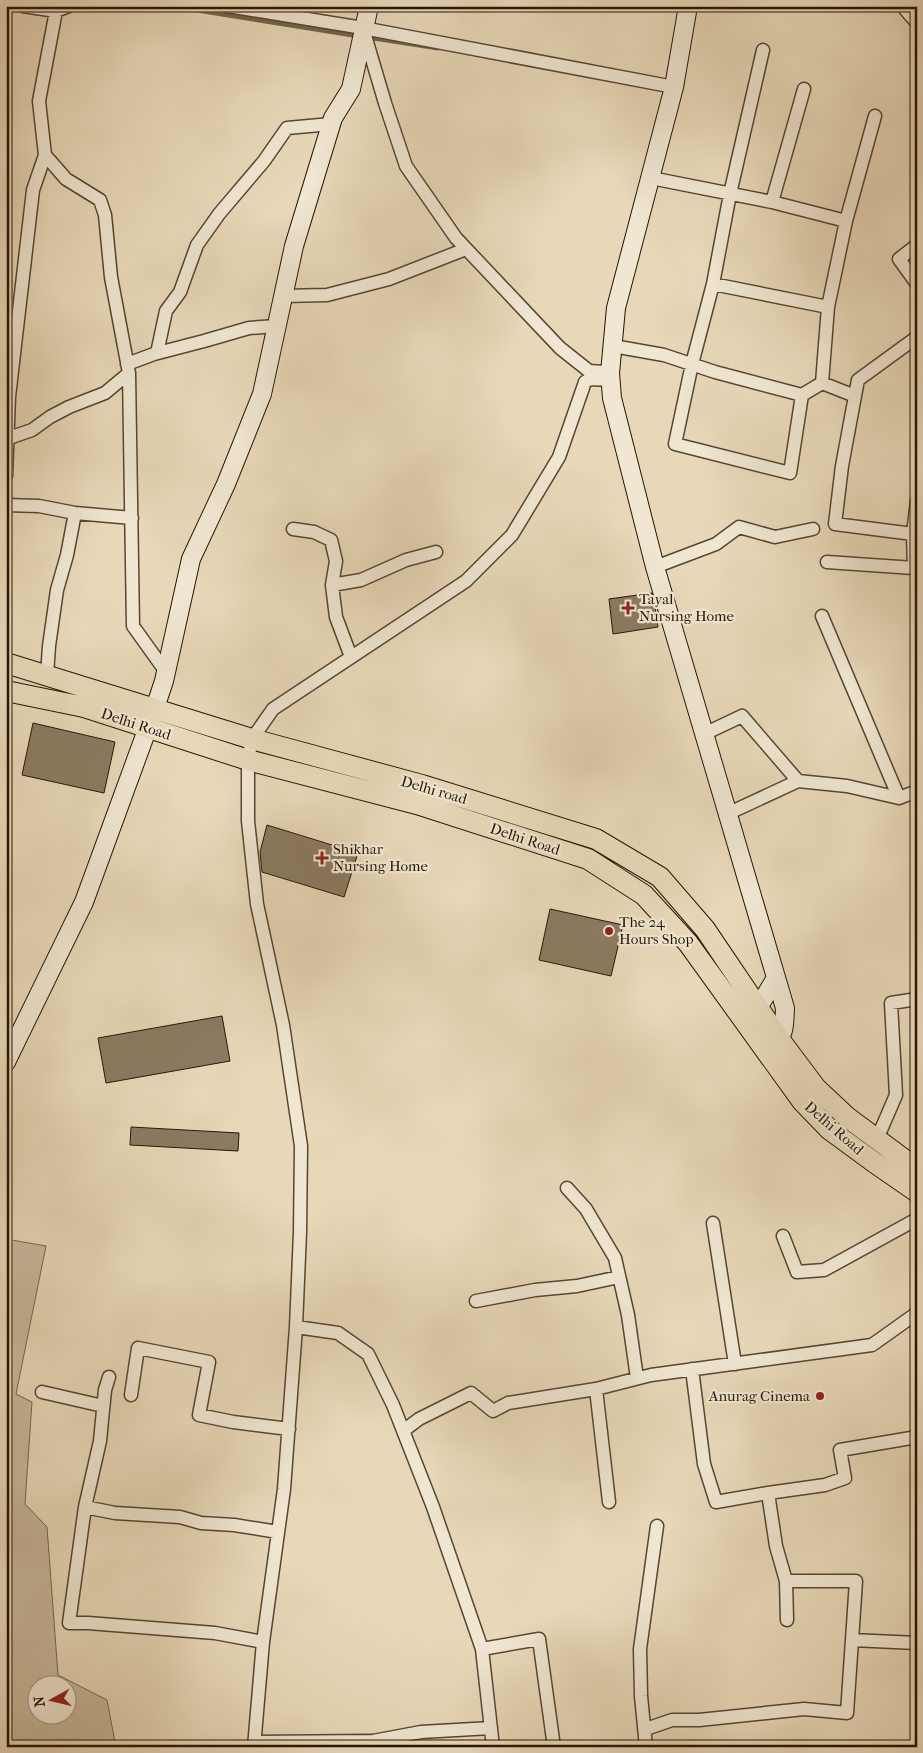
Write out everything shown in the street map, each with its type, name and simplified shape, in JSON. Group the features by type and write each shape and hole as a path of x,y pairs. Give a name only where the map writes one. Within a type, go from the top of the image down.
{"main road":[{"path":"6,1062 84,902 155,708 166,672 191,559 226,484 262,394 294,246 333,118 350,89 369,6"},
{"path":"688,6 674,87 616,308 611,376 612,398 655,567 785,1008 784,1026 773,1045"},
{"name":"Delhi road","path":"6,663 252,739 422,785 596,839 660,877 705,929 759,1006 773,1045"},
{"name":"Delhi Road","path":"6,691 84,708 248,760 417,804 588,859 644,895 688,943 742,1018 773,1045 847,1117 917,1168"},
{"path":"742,1018 759,1006 776,978"},
{"name":"Delhi Road","path":"773,1045 802,1101 830,1130 875,1164 917,1192"}],"street":[{"path":"23,6 56,11 69,6"},
{"path":"228,6 363,34 674,87"},
{"path":"6,476 9,397 33,190 45,155 39,101 56,11"},
{"path":"363,34 406,166 456,238 560,348 590,370 611,376"},
{"path":"762,50 730,194 713,284 692,364 675,444 790,473 802,394"},
{"path":"772,202 804,89"},
{"path":"822,383 828,307 846,220 875,116"},
{"path":"157,353 166,311 180,292 198,245 219,214 264,161 287,128 331,124"},
{"path":"45,155 66,179 100,200 105,215 111,277 128,369 133,626 166,672"},
{"path":"651,178 772,202 846,220"},
{"path":"917,245 899,259 917,284"},
{"path":"283,296 336,293 389,279 466,249"},
{"path":"713,284 828,307"},
{"path":"7,439 32,430 50,417 70,407 106,393 128,369 157,353 250,328 276,326"},
{"path":"914,538 835,524 842,466 858,380 917,337"},
{"path":"613,346 664,355 802,394 822,383"},
{"path":"491,1728 421,1732 374,1741 254,1744 262,1642 284,1489 289,1429 296,1327 301,1146 283,1025 257,904 248,820 248,760 252,739 273,709 466,581 512,535 560,457 586,382 590,379 611,376"},
{"path":"822,383 855,396"},
{"path":"827,562 915,568 914,538 917,501"},
{"path":"6,505 39,506 74,513 132,518"},
{"path":"48,675 49,646 57,590 67,555 74,513"},
{"path":"655,567 716,544 738,527 775,537 813,529"},
{"path":"293,529 314,532 331,540 336,561 332,585 336,617 351,657"},
{"path":"332,585 361,580 406,560 436,552"},
{"path":"822,616 899,798"},
{"path":"704,734 742,716 798,781"},
{"path":"727,814 798,781 847,786 899,798 917,792"},
{"path":"877,1139 896,1095 891,1003 917,999"},
{"path":"567,1188 586,1209 615,1258 628,1316 637,1378"},
{"path":"783,1236 797,1272 824,1270 917,1219"},
{"path":"713,1223 735,1364"},
{"path":"476,1301 619,1278"},
{"path":"403,1431 419,1420 471,1393 493,1411 508,1403 596,1389 637,1378 872,1345 917,1313"},
{"path":"296,1327 338,1333 368,1354 393,1405 436,1516 482,1649 493,1747"},
{"path":"131,1395 138,1348 209,1362 199,1415 233,1422 289,1429"},
{"path":"692,1370 704,1464 716,1502 825,1484 846,1478 840,1450 917,1437"},
{"path":"109,1377 105,1390 100,1441 85,1507 69,1623 215,1633 262,1642"},
{"path":"596,1389 609,1502"},
{"path":"42,1392 103,1406"},
{"path":"768,1493 776,1546 786,1581 787,1620"},
{"path":"85,1507 115,1513 180,1518 201,1524 234,1525 278,1532"},
{"path":"646,1747 646,1729 641,1696 640,1650 657,1526"},
{"path":"646,1729 672,1720 700,1720 804,1709 847,1713 856,1581 786,1581"},
{"path":"482,1649 539,1639 554,1747"},
{"path":"852,1640 917,1643"}],"shaded area":[{"path":"6,1239 46,1246 16,1394 32,1402 25,1504 47,1527 58,1675 60,1676 28,1676 28,1726 78,1726 78,1685 107,1700 116,1747 6,1747"}],"building":[{"path":"652,593 658,627 613,634 609,599"},
{"path":"33,723 115,742 104,793 22,775"},
{"path":"267,825 358,853 344,897 262,872 260,852"},
{"path":"550,909 623,925 611,976 539,960"},
{"path":"222,1016 230,1061 106,1083 98,1038"},
{"path":"131,1127 239,1133 238,1151 130,1145"}],"waterway":[{"path":"172,6 359,36"},
{"path":"367,37 438,48"}],"place":[{"name":"Tayal Nursing Home","path":"628,608"},
{"name":"Shikhar Nursing Home","path":"322,858"},
{"name":"The 24 Hours Shop","path":"609,931"},
{"name":"Anurag Cinema","path":"820,1396"}]}
